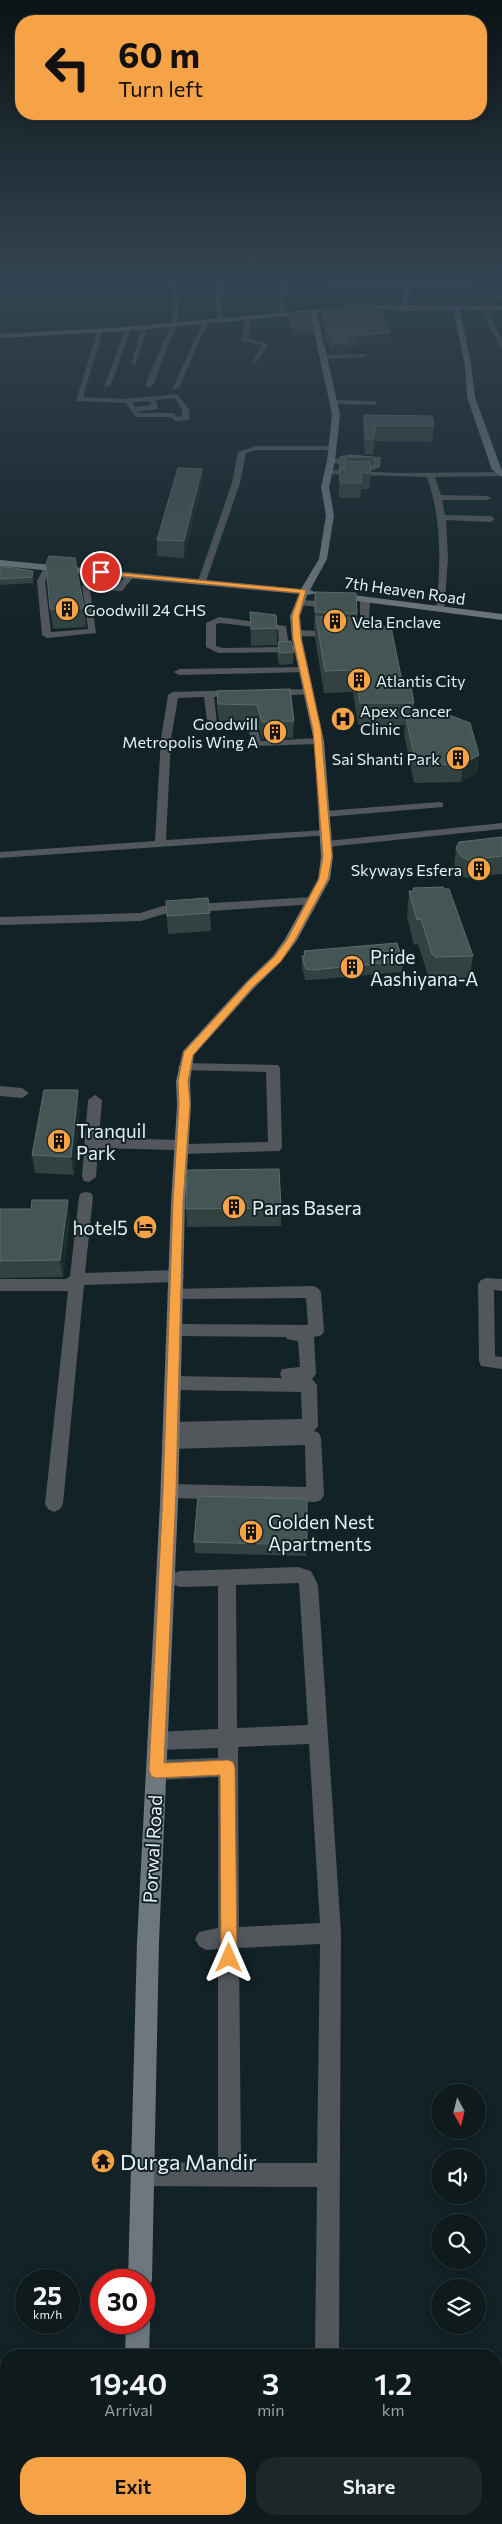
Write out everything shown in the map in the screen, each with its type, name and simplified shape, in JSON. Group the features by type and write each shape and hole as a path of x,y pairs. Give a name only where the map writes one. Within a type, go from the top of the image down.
{"street":[{"path":"79,398 126,401 151,398 155,407 135,409 136,415 173,414 178,420 186,418 186,411 178,398"},
{"name":"Porwal Road","path":"140,2269 148,1942 170,1492 175,1293 184,1104 183,1081 188,1054 192,1048 250,985 278,959 291,940 324,879 326,839 319,741 304,670 293,643 295,616 302,597 323,559 330,515 325,487 333,448 336,414 332,398"},
{"path":"471,398 500,472"},
{"path":"126,401 129,402 133,416"},
{"path":"333,402 374,403"},
{"path":"202,581 236,483 242,452 256,448 333,448"},
{"path":"330,467 342,462"},
{"path":"330,467 417,472 500,472"},
{"path":"330,467 430,475 500,472"},
{"path":"430,475 441,517 444,565 441,610"},
{"path":"437,497 487,498"},
{"path":"441,517 491,519"},
{"name":"7th Heaven Road","path":"0,563 202,581 302,597 365,600 502,617"},
{"path":"48,568 41,580 47,636 93,631 85,587 119,589 131,575"},
{"path":"302,597 352,606"},
{"path":"293,643 283,628 280,627 219,620 211,623 211,646 216,651 293,643 347,636 365,636 365,600"},
{"path":"178,672 304,670"},
{"path":"263,693 309,692"},
{"path":"160,845 166,739 173,694 209,699 245,698"},
{"path":"209,699 212,726 252,726 256,744 319,741"},
{"path":"325,814 439,805"},
{"path":"0,855 160,845 326,839 502,826"},
{"path":"0,921 141,917 164,910 312,901"},
{"path":"92,1143 182,1147 276,1147 274,1068 185,1067"},
{"path":"0,1091 22,1092"},
{"path":"89,1177 95,1100"},
{"path":"54,1504 86,1197"},
{"path":"0,1285 69,1285 77,1279 176,1276"},
{"path":"502,1285 486,1284 487,1361 502,1363"},
{"path":"174,1332 316,1331 313,1292 175,1293"},
{"path":"173,1378 308,1374 306,1335 174,1332"},
{"path":"171,1435 310,1426 309,1384 173,1378"},
{"path":"170,1492 315,1495 313,1438 171,1435"},
{"path":"180,1579 227,1579 298,1575 305,1577 309,1585 331,1933 327,2349"},
{"path":"227,1579 230,2175"},
{"path":"158,1742 318,1734"},
{"path":"156,1770 228,1768"},
{"path":"206,1939 331,1933"},
{"path":"143,2174 329,2175"},
{"path":"137,2349 138,2334"}],"building":[{"path":"364,415 432,416 434,426 376,426 374,439 366,439"},
{"path":"349,455 372,457 348,457"},
{"path":"345,461 371,462 370,473 361,473 362,483 342,483 339,468 344,469"},
{"path":"178,468 202,469 184,541 157,540"},
{"path":"49,556 75,558 84,608 50,609 46,564"},
{"path":"0,566 33,571 32,577 0,579"},
{"path":"315,592 356,593 357,614 315,612"},
{"path":"250,612 276,615 277,628 251,629"},
{"path":"316,617 357,618 357,627 391,627 402,681 410,681 414,703 360,703 355,670 325,671"},
{"path":"291,641 294,652 279,653 278,642"},
{"path":"290,689 294,721 262,722 257,705 218,704 217,691"},
{"path":"449,715 470,723 479,755 463,764 416,765 406,717"},
{"path":"502,837 502,856 468,860 461,856 456,848 459,842"},
{"path":"443,887 444,889 449,889 473,956 435,957 432,954 421,919 417,920 409,891 414,891 413,888"},
{"path":"208,898 210,913 167,916 166,901"},
{"path":"397,943 403,961 313,970 306,969 302,956 305,956 304,951"},
{"name":"Tranquil Park","path":"44,1090 78,1090 71,1157 32,1155"},
{"path":"279,1169 281,1208 186,1209 187,1170"},
{"path":"32,1200 68,1200 60,1260 0,1261 0,1209 31,1209"},
{"name":"Golden Nest Apartments","path":"198,1496 307,1499 307,1545 194,1542"}],"place":[{"name":"Goodwill 24 CHS","path":"67,609"},
{"name":"Vela Enclave","path":"335,621"},
{"name":"Atlantis City","path":"359,680"},
{"name":"Apex Cancer Clinic","path":"343,719"},
{"name":"Goodwill Metropolis Wing A","path":"275,732"},
{"name":"Sai Shanti Park","path":"458,758"},
{"name":"Skyways Esfera","path":"479,869"},
{"name":"Pride Aashiyana-A","path":"352,967"},
{"name":"Tranquil Park","path":"59,1141"},
{"name":"Paras Basera","path":"234,1207"},
{"name":"hotel5","path":"145,1227"},
{"name":"Golden Nest Apartments","path":"251,1532"},
{"name":"Durga Mandir","path":"103,2161"}],"route":[{"path":"101,572 304,592 295,616 297,639 319,741 327,856 324,879 291,940 278,959 250,985 192,1048 188,1054 183,1081 184,1104 178,1202 170,1492 156,1770 228,1768 229,1958"}]}
